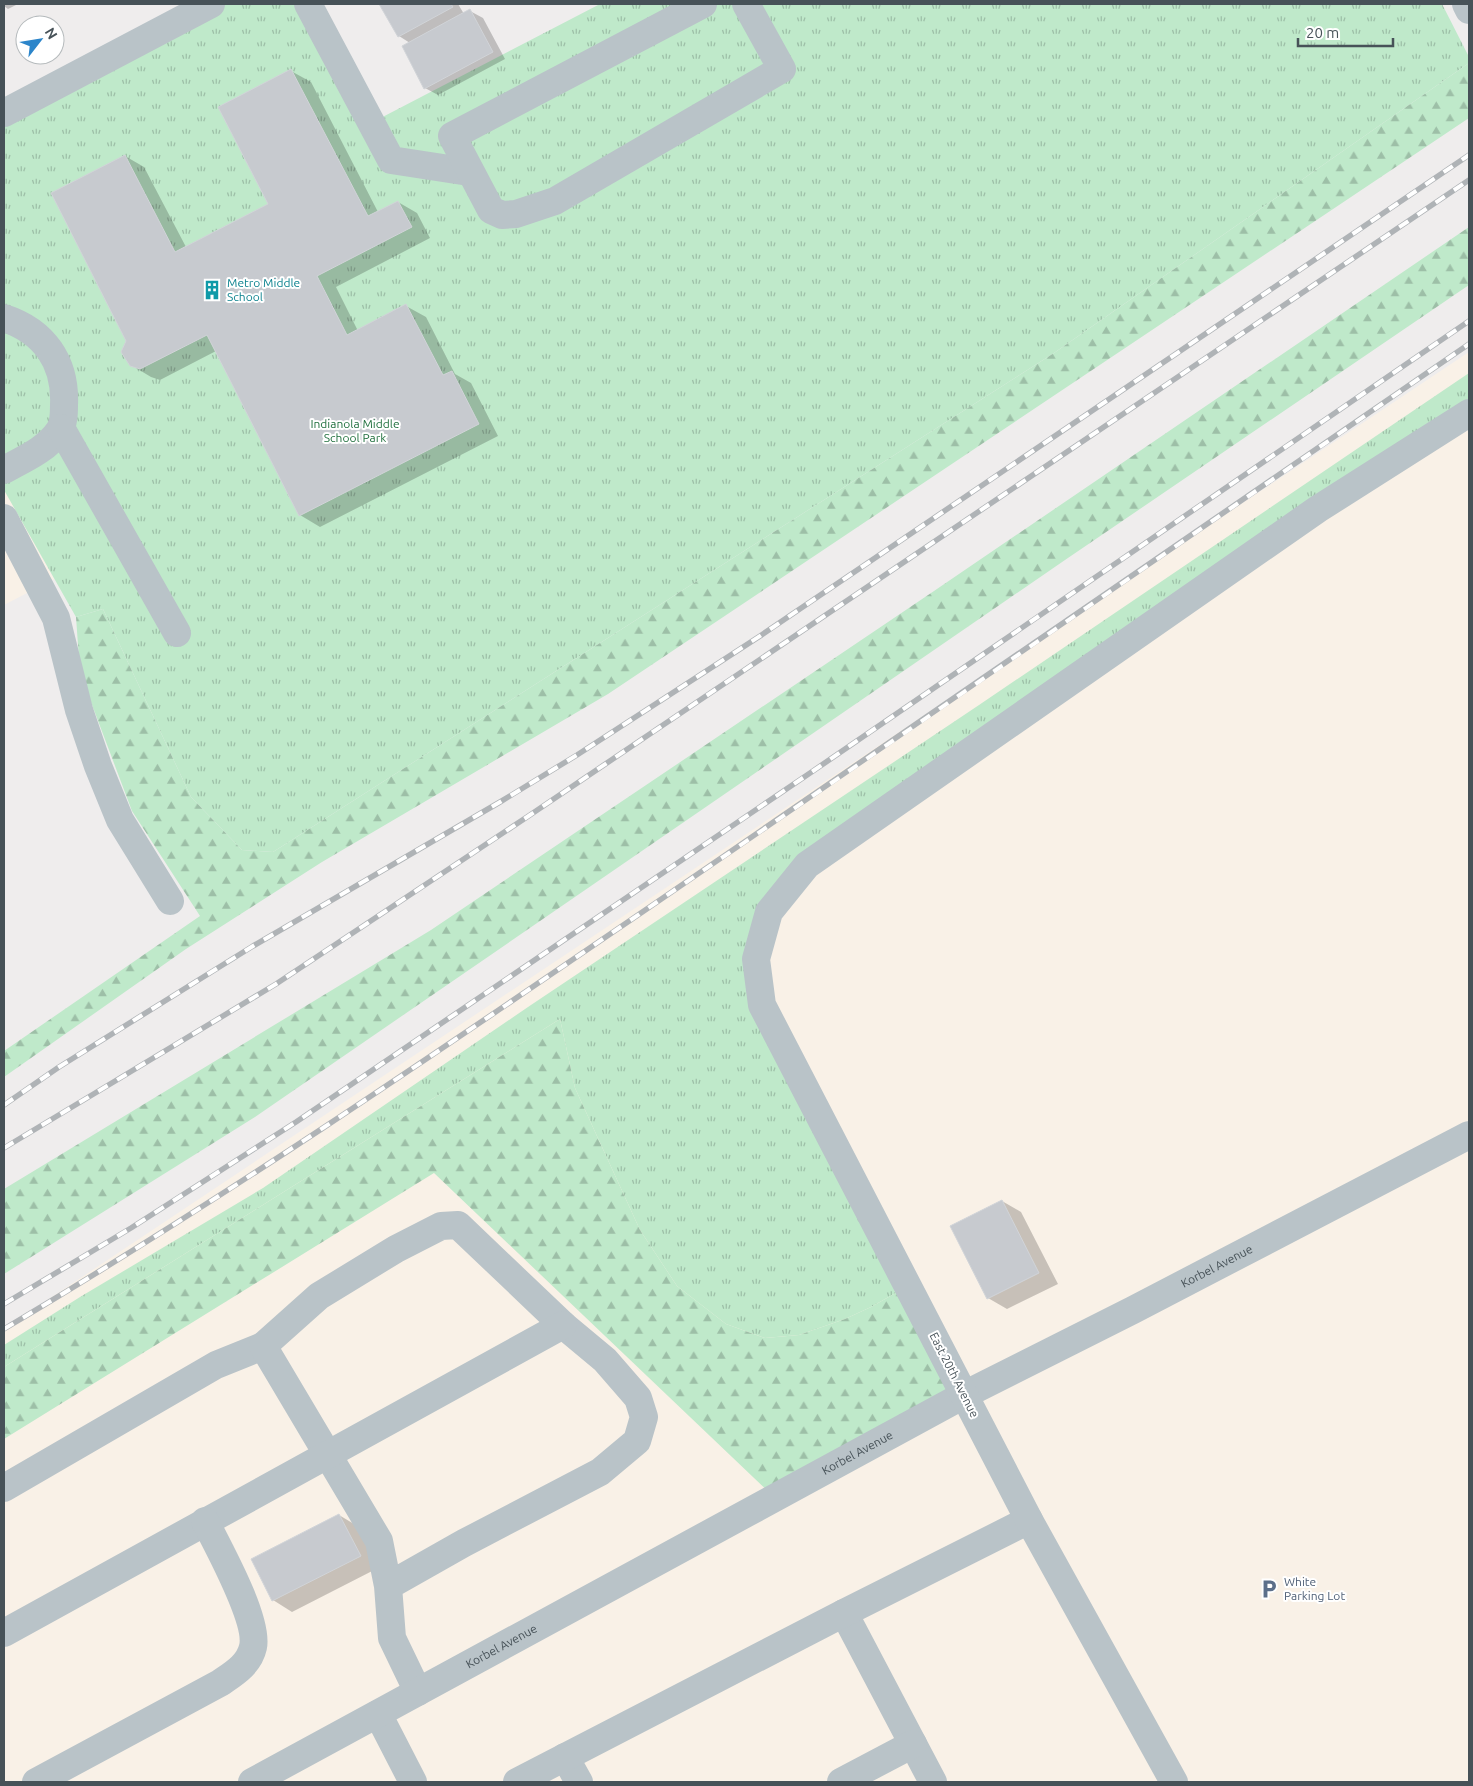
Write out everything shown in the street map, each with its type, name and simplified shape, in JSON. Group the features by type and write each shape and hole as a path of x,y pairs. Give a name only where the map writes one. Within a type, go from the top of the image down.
{"street":[{"path":"4,113 211,4"},
{"path":"308,4 391,160 469,172"},
{"path":"703,4 452,136 469,172 491,210 502,215 516,214 555,201 782,69 746,4"},
{"path":"1466,4 1469,10"},
{"path":"4,318 18,322 34,332 50,350 60,368 64,386 61,428 48,445 4,470"},
{"name":"East 20th Avenue","path":"1174,1782 1029,1520 762,1005 756,959 768,912 807,865 1318,509 1469,413"},
{"path":"61,428 177,633"},
{"path":"4,518 56,618 79,710 98,766 120,820 170,901"},
{"name":"Korbel Avenue","path":"252,1782 964,1395 1133,1310 1469,1135"},
{"path":"4,1488 216,1365 263,1346 319,1296 396,1250 441,1226 458,1225 563,1325 605,1360 638,1398 644,1417 637,1441 600,1472 464,1542 388,1586"},
{"path":"4,1633 563,1325"},
{"path":"263,1346 379,1541 388,1586 392,1638 418,1692"},
{"path":"517,1782 844,1612 1029,1520"},
{"path":"36,1782 220,1683 244,1666 254,1647 252,1625 238,1586 206,1521"},
{"path":"844,1612 933,1782"},
{"path":"378,1714 413,1782"},
{"path":"841,1782 913,1744"},
{"path":"565,1757 579,1782"}],"shaded area":[{"path":"1469,352 1469,1782 4,1782 4,1329"},
{"path":"4,489 54,579 4,605"}],"green space":[{"name":"Indianola Middle School Park","path":"215,4 307,4 371,123 600,4 1442,4 1469,57 1469,63 1054,353 273,852 242,850 191,797 103,609 76,617 4,490 4,116"},
{"path":"1469,63 1469,118 608,694 322,862 186,949 4,1077 4,1051 200,916 132,811 80,673 76,617 103,609 191,797 242,850 273,852 1054,353"},
{"path":"1469,227 1469,285 1065,560 255,1117 4,1274 4,1189 431,930"},
{"path":"1469,373 1469,413 859,828 769,912 762,1005 908,1286 845,1319 799,1335 765,1338 726,1324 677,1286 640,1230 575,1088 560,1019 4,1367 4,1345 80,1297 263,1188 528,1007 979,705"},
{"path":"560,1019 575,1088 640,1230 677,1286 726,1324 765,1338 799,1335 845,1319 908,1286 964,1395 775,1498 434,1173 4,1439 4,1367"}],"building":[{"path":"379,4 451,4 453,7 398,37"},
{"path":"470,9 493,52 424,89 402,46"},
{"name":"Metro Middle School","path":"291,69 368,216 398,201 412,227 317,276 347,335 406,304 443,375 452,371 479,424 299,516 207,335 140,369 130,366 121,352 126,341 51,193 125,155 175,252 268,204 218,107"},
{"path":"1002,1200 1039,1273 987,1299 950,1226"},
{"path":"339,1514 361,1556 272,1601 251,1559"}],"railway":[{"path":"4,1105 59,1067 253,946 577,755 763,634 1469,155"},
{"path":"4,1148 276,984 530,815 1469,180"},
{"path":"4,1304 131,1228 296,1122 813,771 1469,321"},
{"path":"4,1329 170,1227 415,1067 861,763 1469,344"}],"place":[{"name":"Metro Middle School","path":"212,290"},
{"name":"White Parking Lot","path":"1269,1589"}]}
